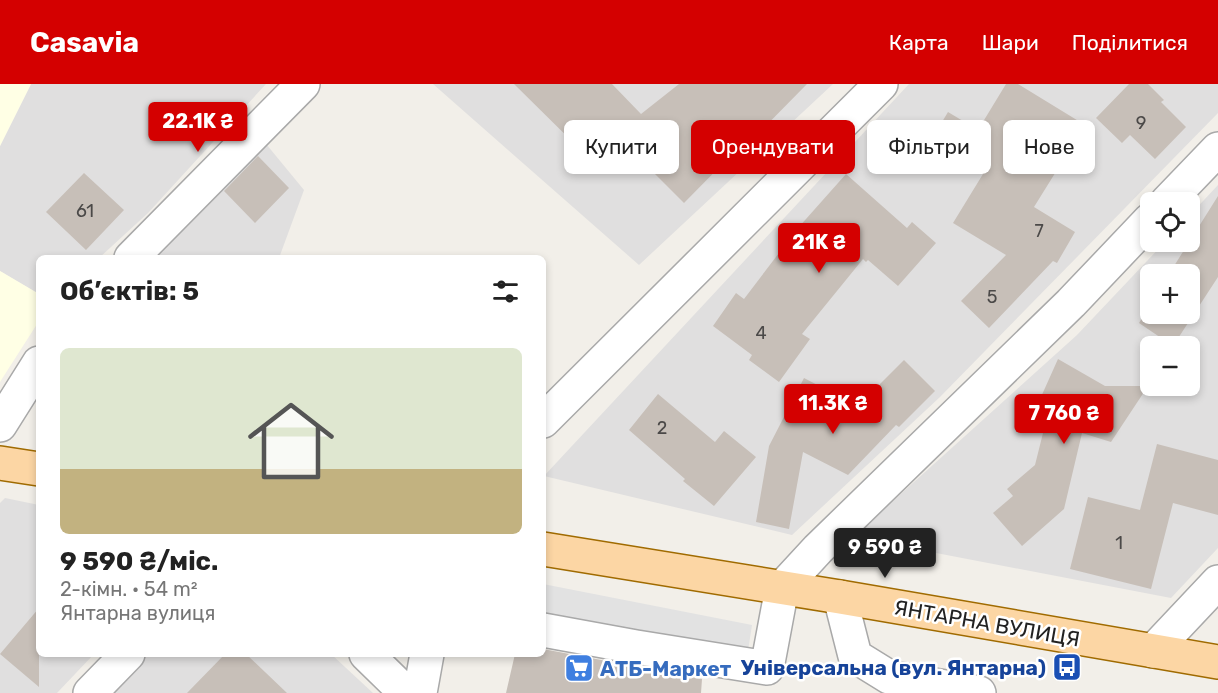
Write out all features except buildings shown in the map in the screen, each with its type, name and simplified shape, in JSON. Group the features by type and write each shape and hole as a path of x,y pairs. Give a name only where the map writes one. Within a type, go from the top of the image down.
{"main road":[{"path":"0,463 36,469"},
{"name":"ЯНТАРНА ВУЛИЦЯ","path":"546,549 1218,662"}],"street":[{"path":"134,255 303,84"},
{"path":"546,418 881,84"},
{"path":"1177,192 1218,149"},
{"path":"546,631 636,648 767,668 782,588 818,549 1071,303 1140,231"},
{"path":"0,425 36,368"},
{"path":"1153,651 1218,582"},
{"path":"840,597 855,656 889,677 980,693"},
{"path":"90,693 125,657"},
{"path":"369,657 406,693"},
{"path":"420,693 426,657"}],"shaded area":[{"path":"0,84 31,84 0,146"},
{"path":"31,84 266,84 148,213 102,255 36,255 36,292 0,271 0,146"},
{"path":"433,84 833,84 794,120 691,120 691,174 737,174 639,265"},
{"path":"909,84 1218,84 1218,113 940,397 792,535 546,476 825,174 855,174 855,142 867,129 867,174 991,174 991,120 875,120"},
{"path":"262,139 304,190 280,255 153,255"},
{"path":"1218,185 1218,548 1171,598 853,537 1077,335 1140,268 1140,324 1200,324 1200,264 1144,264 1156,252 1200,252 1200,204"},
{"path":"0,271 36,292 36,326 0,382"},
{"path":"5,498 36,504 36,657 91,657 57,693 0,693 0,503"},
{"path":"546,585 752,625 747,657 546,623"},
{"path":"145,657 334,657 373,693 107,693"}],"place":[{"name":"Універсальна (вул. Янтарна)","path":"1067,667"},
{"name":"АТБ-Маркет","path":"579,668"}]}
